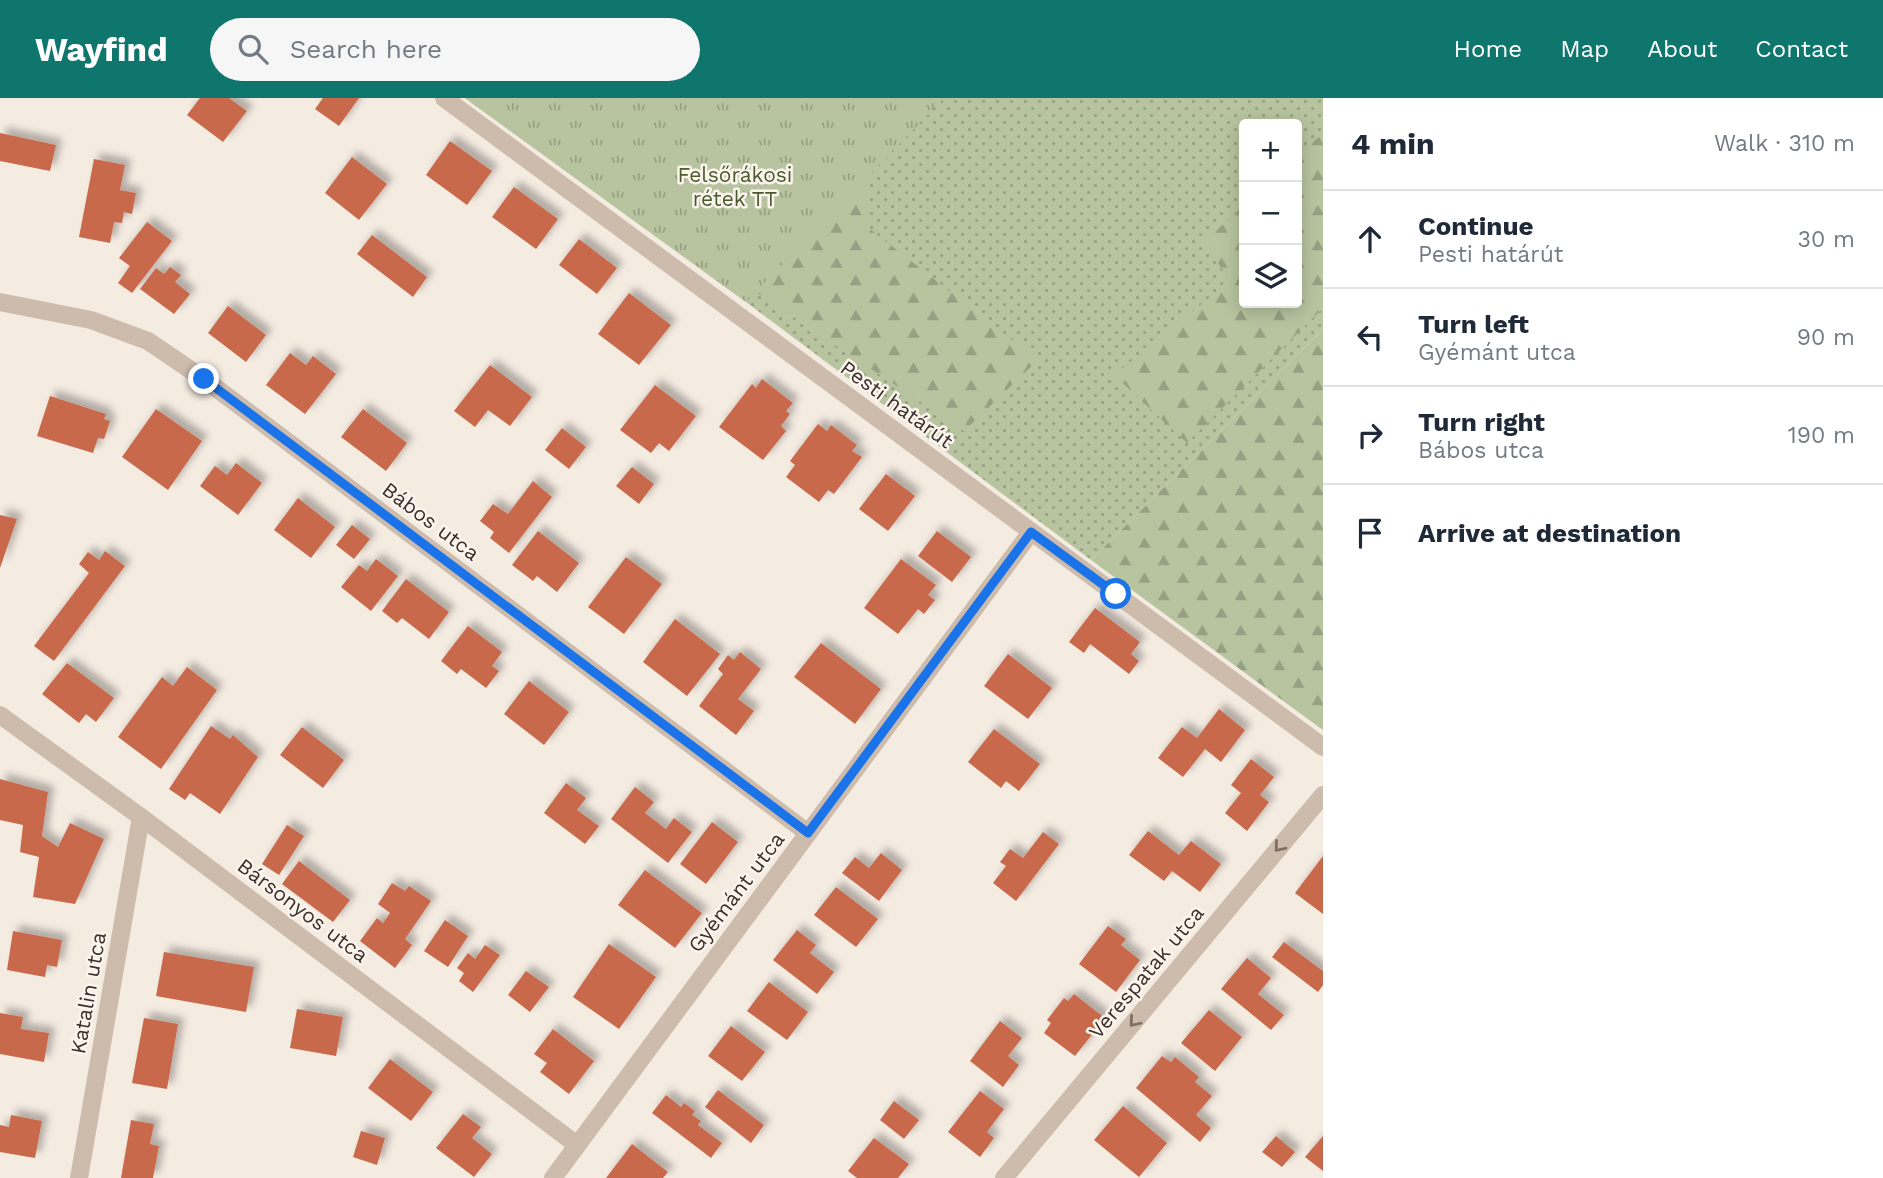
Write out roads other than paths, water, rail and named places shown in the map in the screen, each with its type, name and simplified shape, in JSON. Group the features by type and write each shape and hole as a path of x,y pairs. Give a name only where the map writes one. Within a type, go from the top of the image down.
{"street":[{"name":"Pesti határút","path":"443,98 1323,747"},
{"name":"Bábos utca","path":"0,302 92,320 148,341 204,379 808,833"},
{"name":"Gyémánt utca","path":"553,1178 1031,532"},
{"name":"Bársonyos utca","path":"0,715 141,817 577,1145"},
{"name":"Verespatak utca","path":"1004,1178 1323,795"},
{"name":"Katalin utca","path":"79,1178 141,817"}],"park label":[{"name":"Felsőrákosi rétek TT","path":"735,186"}]}
